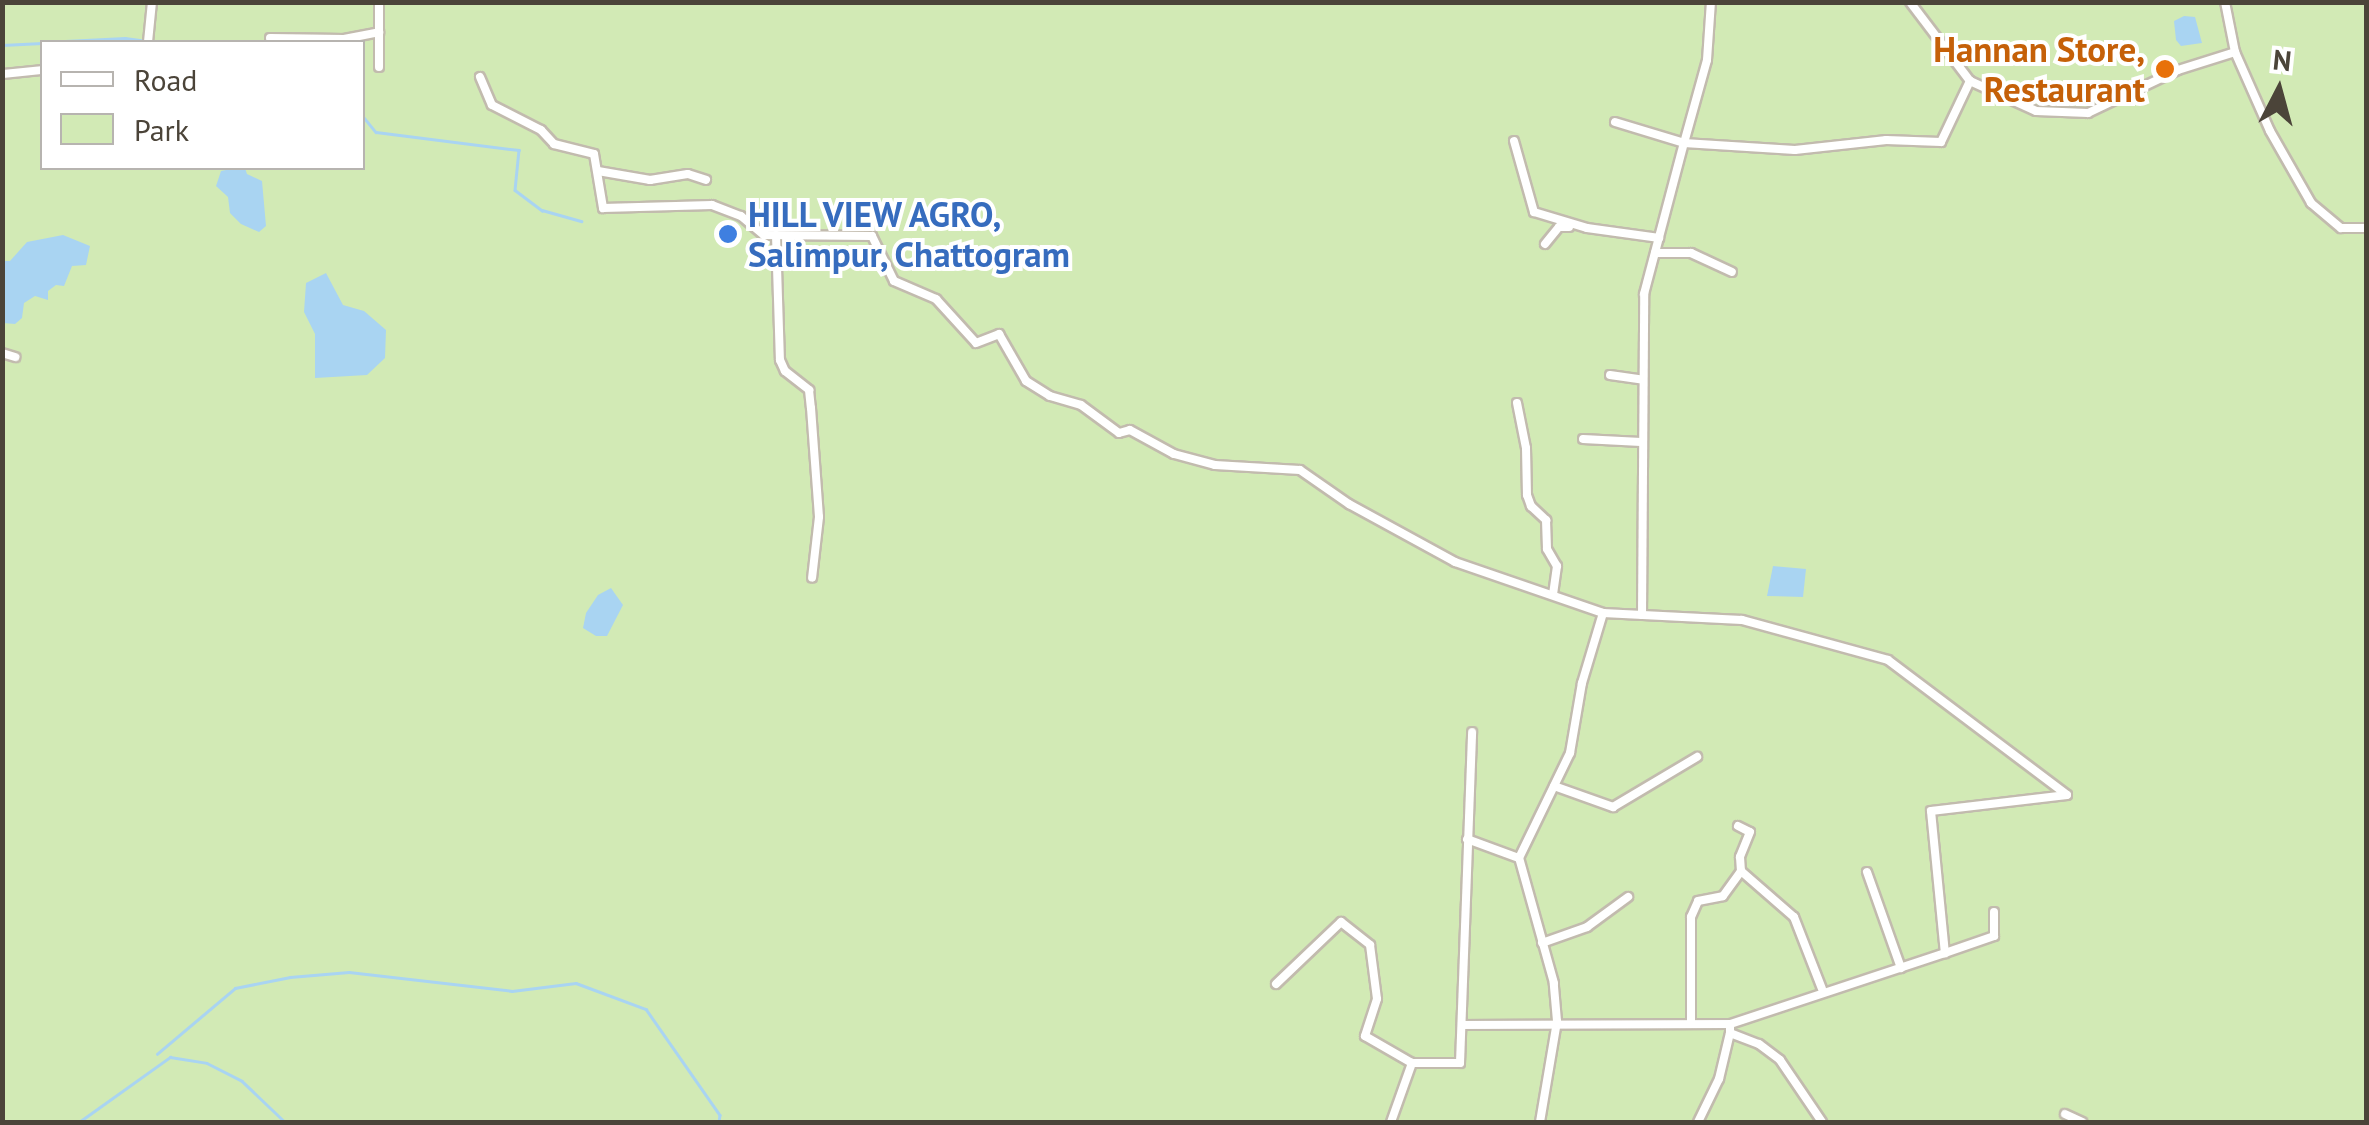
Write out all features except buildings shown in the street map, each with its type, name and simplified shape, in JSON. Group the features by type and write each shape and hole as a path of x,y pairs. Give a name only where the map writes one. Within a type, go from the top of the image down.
{"street":[{"path":"148,40 152,2"},
{"path":"379,2 379,67"},
{"path":"1642,615 1640,379 1644,294 1706,60 1711,2"},
{"path":"1910,2 1970,81 2036,111 2088,113 2178,70 2235,52"},
{"path":"2225,2 2235,52 2270,132 2311,203 2341,228 2366,228"},
{"path":"270,38 344,38 379,32"},
{"path":"2,74 40,70"},
{"path":"480,77 492,105 542,130 554,144 594,154 604,208 712,205 741,216 764,235 872,236 894,281 936,299 976,343 999,334 1026,381 1050,396 1082,406 1119,433 1130,430 1174,454 1215,464 1300,470 1349,504 1455,562 1603,613 1742,620 1888,660 2067,795 1931,810 1945,953"},
{"path":"1615,122 1684,143 1795,150 1886,140 1941,142 1970,81"},
{"path":"1514,141 1534,212 1578,226 1659,238"},
{"path":"598,171 650,180 688,174 706,180"},
{"path":"1544,244 1558,227 1578,226"},
{"path":"776,235 780,360 785,371 809,390 812,408 819,517 812,578"},
{"path":"1655,253 1691,253 1732,272"},
{"path":"2,353 15,356"},
{"path":"1610,376 1640,379"},
{"path":"1517,403 1526,448 1527,495 1531,506 1546,520 1547,549 1557,566 1552,594"},
{"path":"1584,439 1641,442"},
{"path":"1540,1122 1557,1021 1554,984 1519,858 1570,753 1582,683 1603,613"},
{"path":"1276,984 1341,922 1370,945 1377,999 1365,1036 1412,1063 1460,1063 1472,732"},
{"path":"1554,786 1613,807 1697,757"},
{"path":"1691,1024 1691,917 1698,901 1723,896 1741,871 1740,857 1750,832 1738,826"},
{"path":"1467,839 1519,858"},
{"path":"1741,871 1794,917 1822,989"},
{"path":"1867,872 1901,968"},
{"path":"1542,943 1587,928 1628,897"},
{"path":"1730,1029 1994,936 1994,912"},
{"path":"1463,1025 1557,1021 1691,1024 1730,1029 1780,1060 1822,1122"},
{"path":"1698,1122 1719,1080 1730,1029"},
{"path":"1391,1122 1412,1063"},
{"path":"2065,1114 2082,1122"}],"green space":[{"path":"3,3 2366,3 2366,1122 3,1122"}],"water":[{"path":"2184,16 2195,17 2202,43 2181,46 2176,40 2174,21"},
{"path":"246,170 262,181 266,226 259,232 241,224 230,213 228,197 216,186 221,171"},
{"path":"63,235 90,246 86,265 72,266 64,286 56,285 48,291 48,300 35,296 24,303 22,318 15,324 3,323 3,261 10,261 27,242"},
{"path":"326,273 343,305 364,311 386,330 385,358 367,375 315,378 315,334 304,312 306,283"},
{"path":"1773,566 1806,569 1803,597 1767,596"},
{"path":"611,588 623,605 607,636 596,636 583,628 586,613 598,595"}],"waterway":[{"path":"85,40 140,40"},
{"path":"2,45 40,43"},
{"path":"365,119 376,132 519,150 515,190 542,210 581,221"},
{"path":"157,1054 235,988 290,977 349,972 512,991 576,983 646,1009 720,1115 719,1122"},
{"path":"79,1122 170,1057 207,1063 242,1081 285,1122"}],"place":[{"name":"Hannan Store, Restaurant","path":"2165,69"},
{"name":"HILL VIEW AGRO, Salimpur, Chattogram","path":"728,234"}]}
